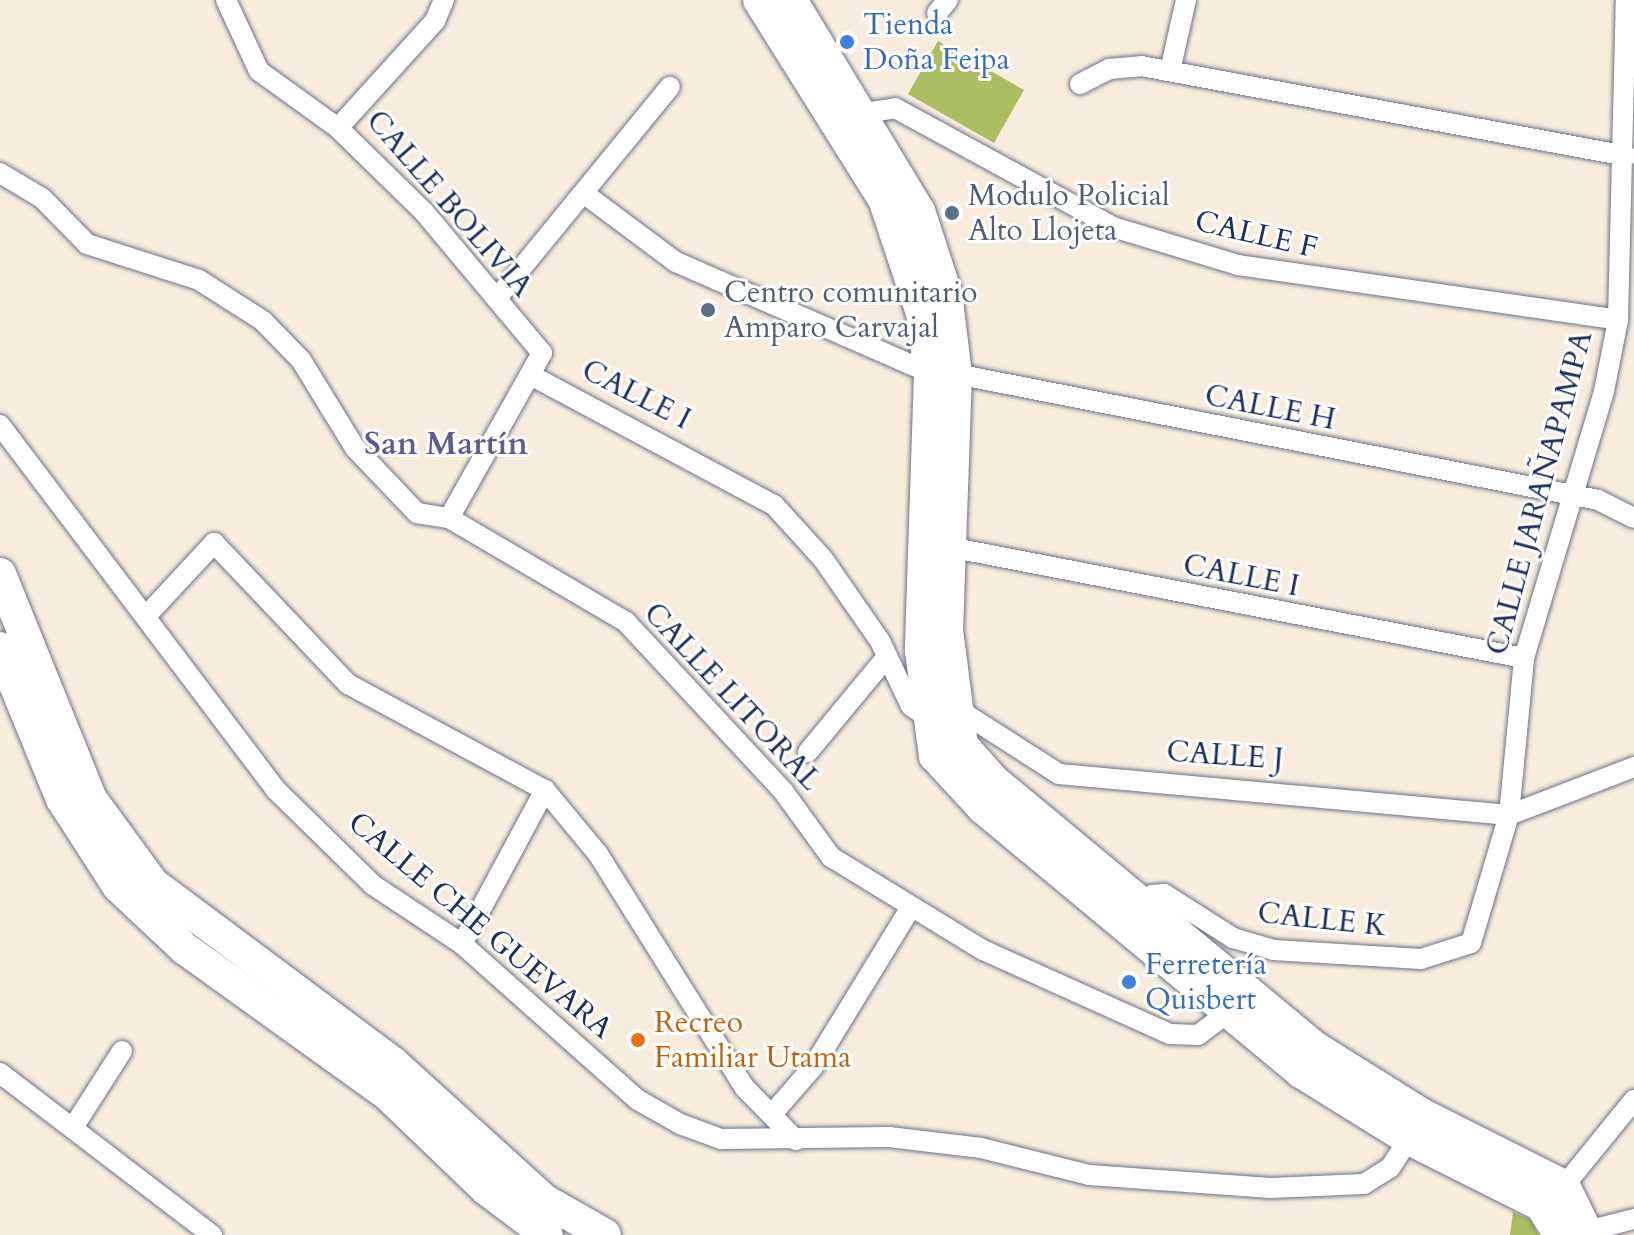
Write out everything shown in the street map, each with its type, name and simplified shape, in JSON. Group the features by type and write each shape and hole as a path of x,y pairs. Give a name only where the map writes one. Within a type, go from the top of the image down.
{"main road":[{"path":"759,0 854,120"},
{"path":"791,0 854,120 906,252 943,374 949,547 939,714"},
{"path":"943,374 919,581 939,714 973,761 1140,923 1235,1003 1301,1072 1416,1127 1564,1186 1576,1234"},
{"path":"0,574 56,755 93,851 148,917 335,1038 427,1091 532,1191 603,1235"},
{"path":"0,648 56,755"},
{"path":"335,1038 547,1235"},
{"path":"1416,1127 1541,1205 1576,1234"}],"street":[{"path":"226,0 259,71 338,128"},
{"name":"CALLE BOLIVIA","path":"444,0 435,21 338,128 424,212 542,353 534,377"},
{"path":"1170,71 1186,0"},
{"name":"CALLE JARAÑAPAMPA","path":"1421,959 1471,943 1509,815 1524,658 1574,497 1618,320 1627,156 1626,0"},
{"path":"1080,84 1109,69 1170,71 1627,156"},
{"path":"497,298 586,195 670,87"},
{"name":"CALLE F","path":"854,120 895,108 1113,227 1238,265 1618,320"},
{"name":"CALLE LITORAL","path":"0,173 42,198 87,244 199,280 263,321 301,360 355,448 417,513 449,518 626,622 783,791 831,857 983,950 1170,1034 1198,1035 1235,1003"},
{"name":"CALLE H","path":"586,195 676,262 943,374 1574,497 1634,518"},
{"path":"449,518 534,377"},
{"name":"CALLE I","path":"534,377 774,505 823,559 911,706 939,714"},
{"name":"CALLE CHE GUEVARA","path":"0,425 149,613 212,714 275,789 373,885 462,944 638,1100 721,1139 889,1137 981,1148 1089,1175 1271,1188 1364,1184 1390,1168 1416,1127"},
{"path":"149,613 214,543 348,684 545,790 598,854 745,1088 773,1113 796,1140"},
{"name":"CALLE I","path":"949,547 1524,658"},
{"path":"808,752 885,659"},
{"name":"CALLE J","path":"939,714 967,715 1059,774 1509,815"},
{"path":"1509,815 1634,767"},
{"path":"462,944 545,790"},
{"name":"CALLE K","path":"1140,923 1152,895 1164,894 1245,944 1421,959"},
{"path":"773,1113 813,1067 911,907"},
{"path":"74,1126 122,1051"},
{"path":"0,1073 74,1126 212,1235"},
{"path":"1564,1186 1634,1100"},
{"path":"1576,1234 1634,1219"}],"green space":[{"path":"938,41 1024,90 994,143 908,94"},
{"path":"1513,1212 1531,1220 1538,1235 1510,1235"}],"place":[{"name":"Tienda Doña Feipa","path":"847,42"},
{"name":"Modulo Policial Alto Llojeta","path":"952,213"},
{"name":"Centro comunitario Amparo Carvajal","path":"708,310"},
{"name":"Ferretería Quisbert","path":"1129,982"},
{"name":"Recreo Familiar Utama","path":"638,1040"}],"district":[{"name":"San Martín","path":"446,444"}]}
